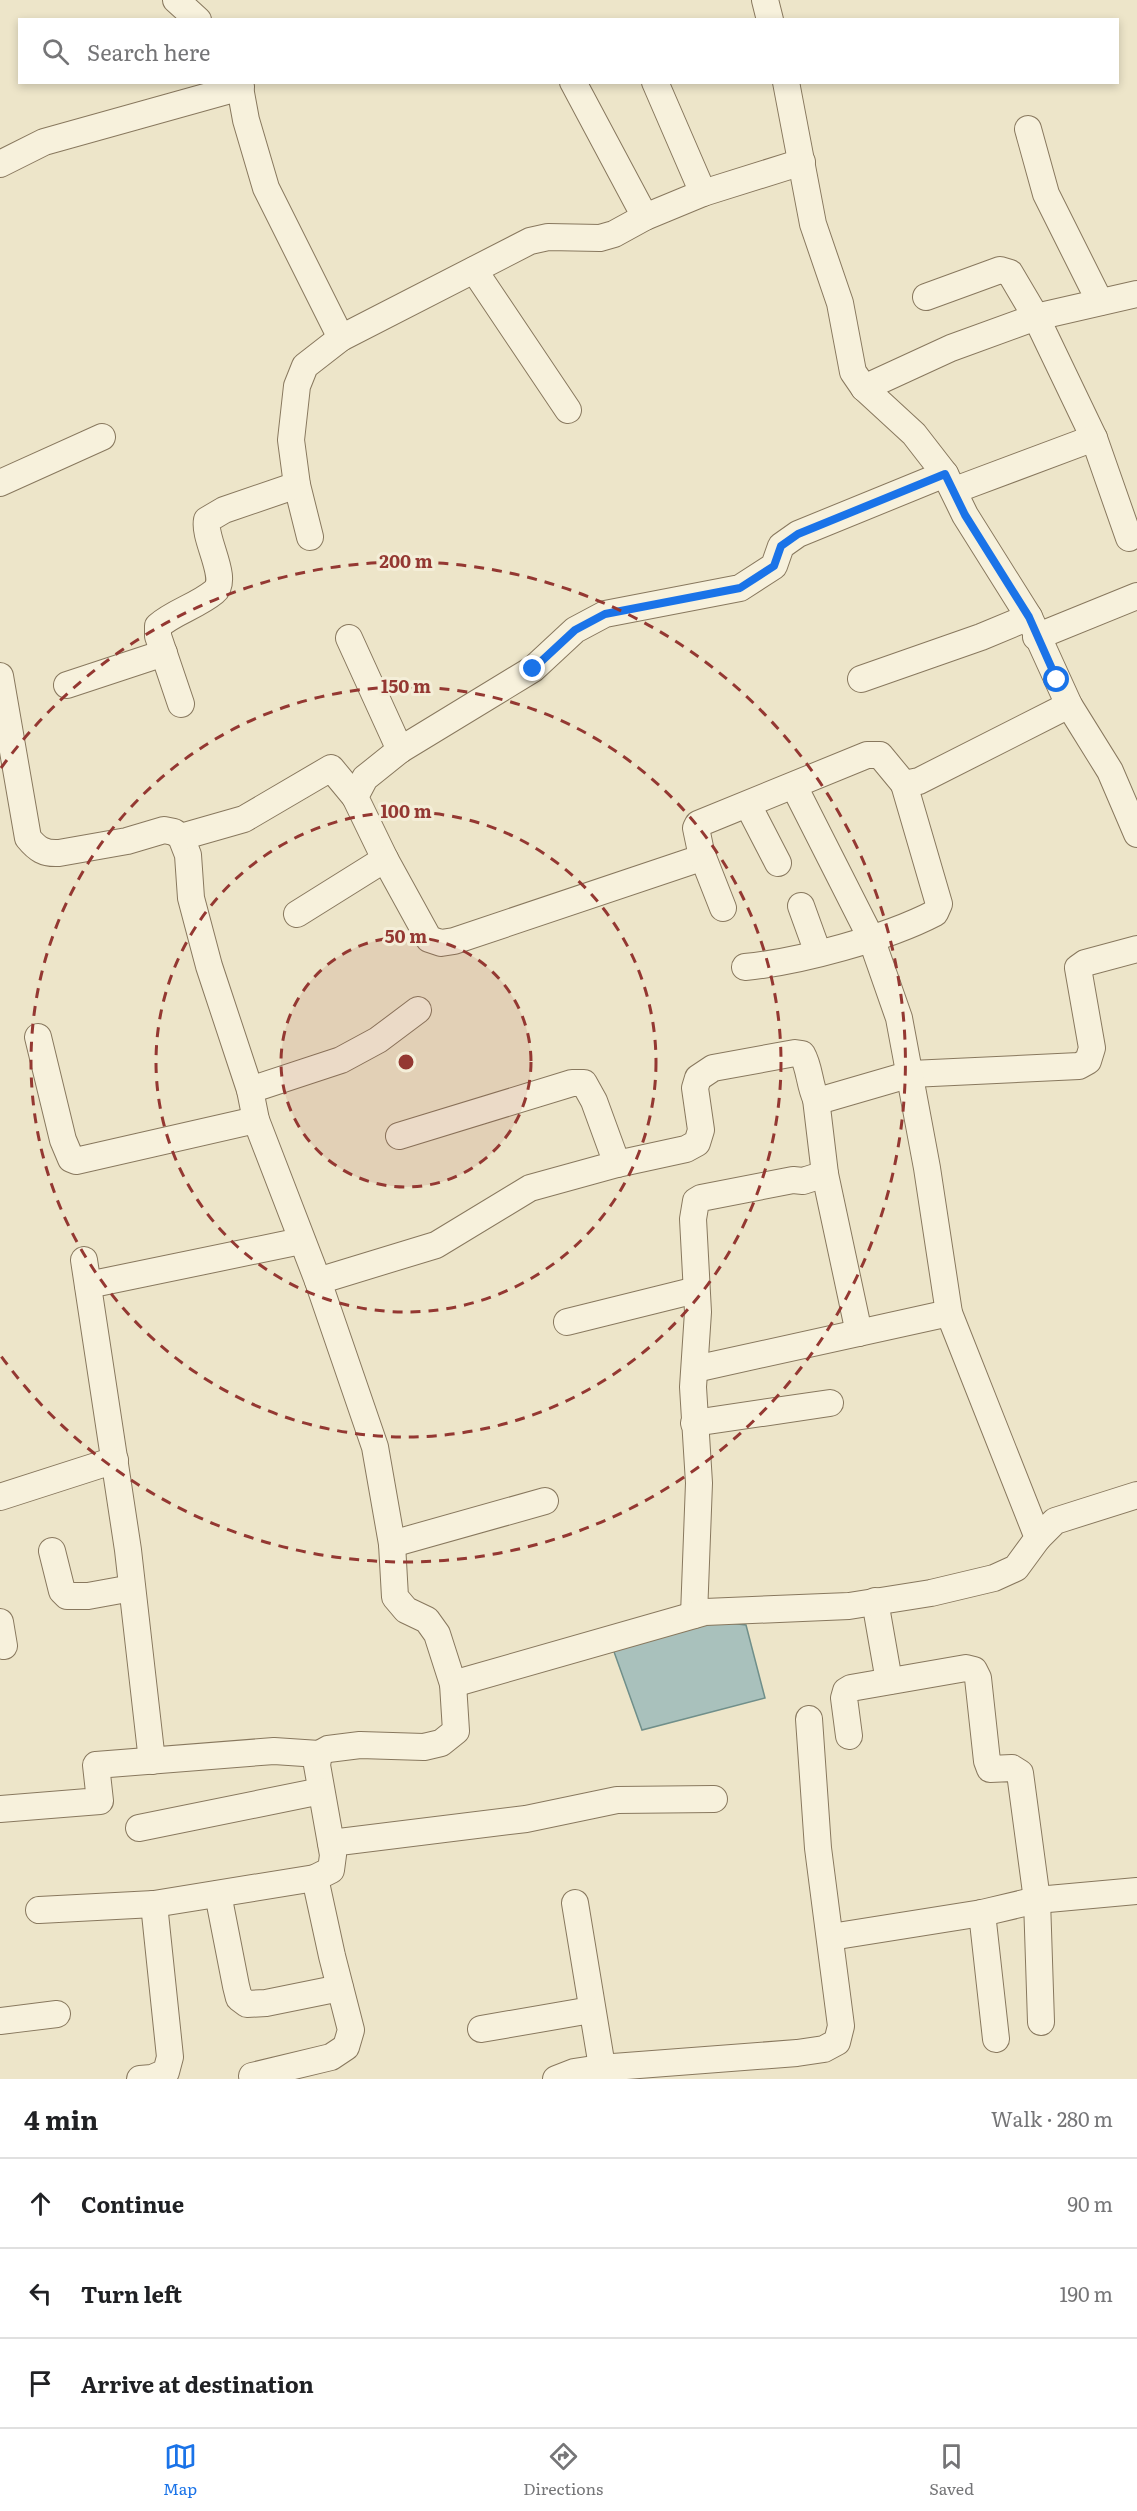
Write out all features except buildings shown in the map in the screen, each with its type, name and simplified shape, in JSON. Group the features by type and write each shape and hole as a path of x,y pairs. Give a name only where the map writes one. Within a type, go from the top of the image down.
{"street":[{"path":"176,0 196,18"},
{"path":"765,0 770,18"},
{"path":"574,84 645,217"},
{"path":"656,84 703,193"},
{"path":"786,84 813,224 840,303 853,372 864,388 914,434 950,482 965,515 1033,627 1069,705 1110,771 1137,834"},
{"path":"0,164 44,142 240,85 246,120 266,188 341,338"},
{"path":"1028,129 1046,194 1100,302"},
{"path":"310,537 297,485 291,440 297,386 305,366 341,338 530,241 548,237 600,238 614,234 645,217 703,193 802,162"},
{"path":"474,270 568,410"},
{"path":"926,297 1000,270 1010,273 1036,317 1094,438 1129,538"},
{"path":"864,388 951,348 1036,317 1100,302 1135,301"},
{"path":"0,483 102,437"},
{"path":"355,797 365,778 400,750 533,669 575,630 605,614 740,588 774,566 781,546 798,534 950,482 1094,438"},
{"path":"181,704 158,636 158,626 166,619 199,603 217,590 218,570 205,527 207,520 224,510 297,485"},
{"path":"861,679 981,637 1033,627 1137,596"},
{"path":"349,638 400,750"},
{"path":"68,685 164,653"},
{"path":"0,676 28,838 36,849 49,854 59,853 127,841 164,831 174,832 181,837 188,855 191,898 209,966 249,1090 256,1120 318,1281 375,1447 392,1544 395,1597 406,1610 427,1620 437,1634 453,1684 456,1731 441,1743 424,1747 360,1745 328,1749 319,1754 274,1751 96,1765 100,1801 0,1809"},
{"path":"904,784 919,781 1069,705"},
{"path":"723,908 701,852 696,828 698,824 867,755 880,755 904,784 939,904 935,913 871,938 774,965 745,967"},
{"path":"181,837 244,819 331,768 355,797 385,859 429,939 441,944 678,867 695,860 701,852"},
{"path":"794,786 871,938 899,1018 948,1313 1038,1538"},
{"path":"747,805 778,863"},
{"path":"297,914 385,859"},
{"path":"801,906 818,952"},
{"path":"816,1099 825,1099 910,1074 1079,1065 1088,1061 1092,1048 1078,968 1085,963 1137,949"},
{"path":"249,1090 341,1060 378,1040 418,1010"},
{"path":"38,1037 63,1140 71,1159 76,1161 256,1120"},
{"path":"318,1281 436,1245 530,1188 617,1164 686,1149 697,1143 701,1130 695,1088 698,1078 713,1068 795,1053 802,1054 806,1061 811,1089 816,1099 825,1174 859,1333"},
{"path":"399,1136 572,1083 584,1083 594,1101 617,1164"},
{"path":"694,1615 699,1483 694,1424 698,1312 693,1219 696,1201 701,1198 793,1180 803,1181 825,1174"},
{"path":"152,1761 115,1460 86,1272 301,1241"},
{"path":"567,1322 696,1290"},
{"path":"695,1369 948,1313"},
{"path":"694,1424 830,1403"},
{"path":"0,1497 115,1460"},
{"path":"453,1684 705,1612 849,1606 931,1593 994,1578 1016,1568 1038,1538 1055,1521 1137,1495"},
{"path":"392,1544 545,1501"},
{"path":"52,1551 62,1591 67,1596 88,1596 132,1588"},
{"path":"875,1602 889,1681"},
{"path":"849,1736 844,1698 846,1691 851,1688 966,1668 974,1670 978,1678 987,1761 990,1769 1012,1768 1020,1773 1037,1900 1041,2022"},
{"path":"556,2079 574,2072 602,2073 797,2053 824,2049 837,2042 841,2026 818,1848 810,1719"},
{"path":"39,1910 154,1904 315,1878 331,1870 333,1855 317,1766 319,1754"},
{"path":"139,1828 321,1791"},
{"path":"331,1843 526,1819 617,1800 714,1798"},
{"path":"252,2076 304,2072 346,2047 351,2030 315,1878"},
{"path":"831,1937 982,1913 1037,1900 1137,1891"},
{"path":"218,1894 239,1998 247,2004 266,2003 340,1988"},
{"path":"575,1903 602,2073"},
{"path":"140,2079 152,2078 166,2072 170,2057 154,1904"},
{"path":"982,1913 996,2038"},
{"path":"481,2030 591,2010"},
{"path":"0,2021 57,2014"}],"water":[{"path":"689,1618 746,1625 765,1698 642,1730 613,1649"}],"route":[{"path":"533,669 575,630 605,614 740,588 774,566 781,546 798,534 945,474 955,490 965,515 1029,617 1057,680"}]}
